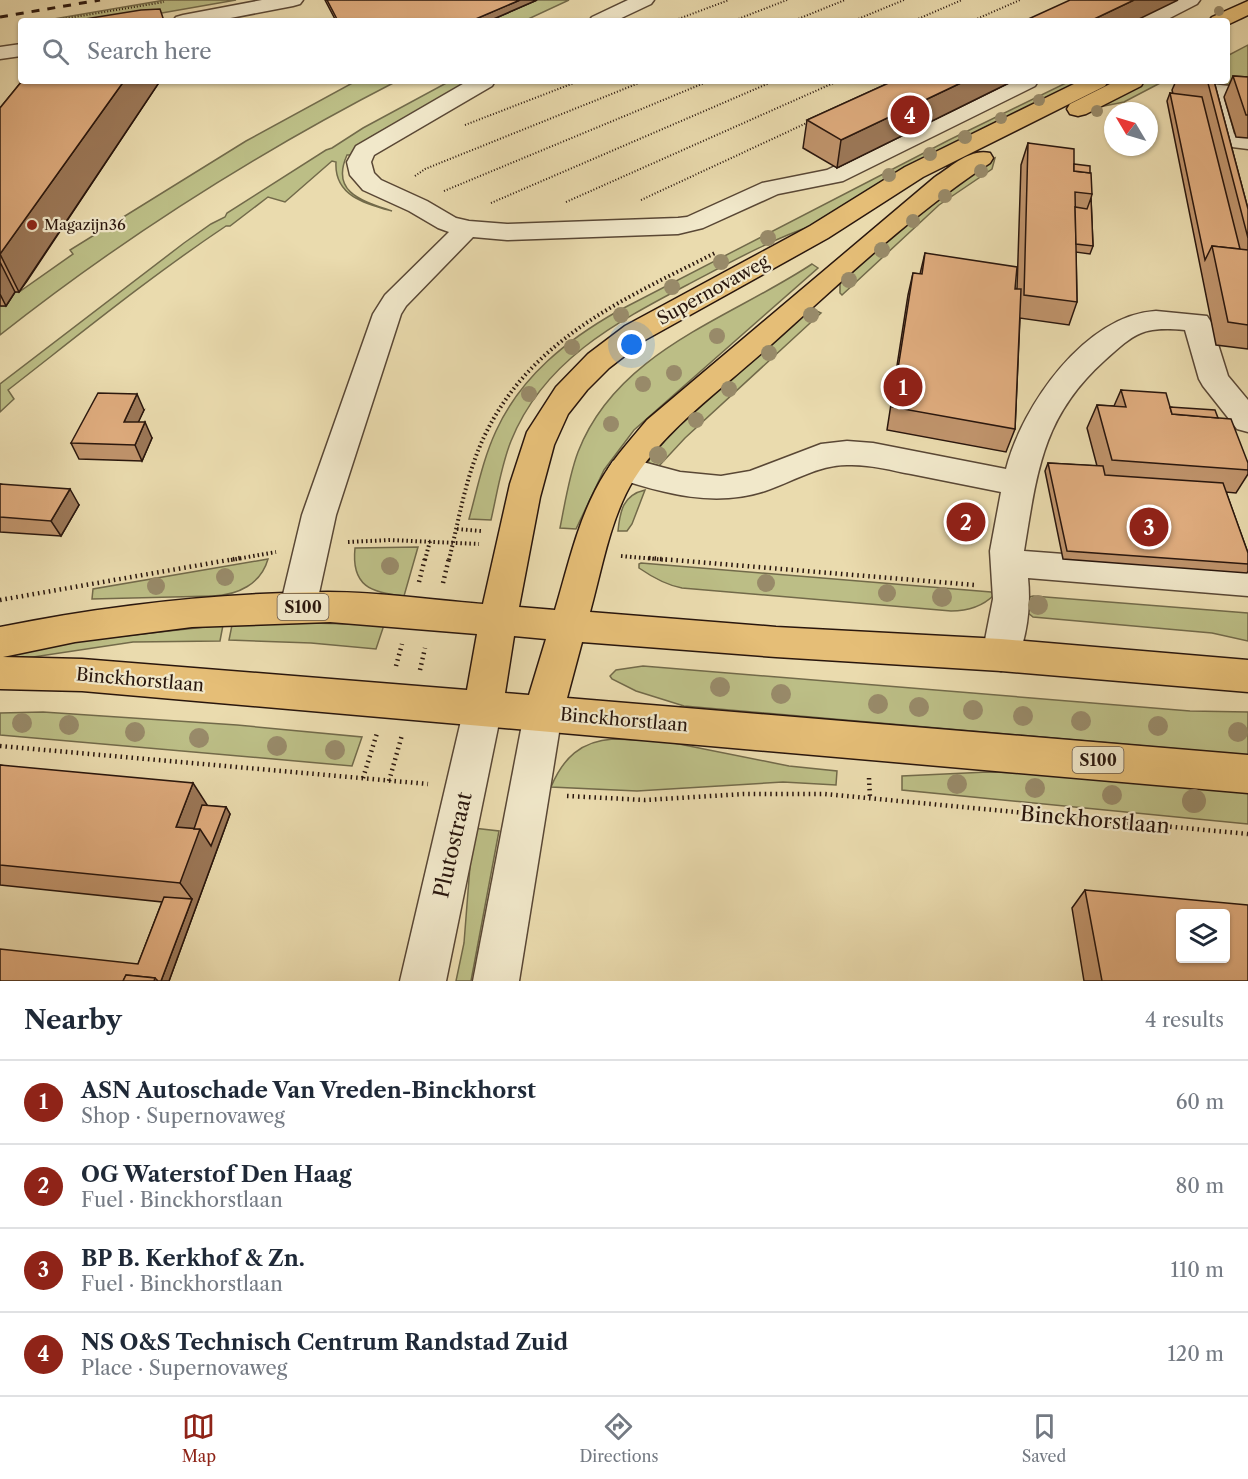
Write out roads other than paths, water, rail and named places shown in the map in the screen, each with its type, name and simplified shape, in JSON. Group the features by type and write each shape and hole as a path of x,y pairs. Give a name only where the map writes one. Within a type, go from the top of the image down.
{"main road":[{"path":"1225,18 1248,7"},
{"path":"1230,32 1248,23"},
{"name":"Supernovaweg","path":"483,708 511,547 530,468 548,421 563,399 597,362 635,333 819,232 914,172 1091,84"},
{"path":"543,714 599,520 611,491 646,440 822,284 944,182 984,156 1126,84"},
{"name":"S100","path":"0,642 75,627 138,618 192,612 298,607 411,612 776,642 1001,655 1248,676"},
{"name":"Binckhorstlaan","path":"0,673 82,675 1248,774"}],"street":[{"path":"199,18 293,0"},
{"path":"605,18 644,0"},
{"path":"1154,18 1190,0"},
{"path":"0,53 18,50"},
{"path":"478,84 378,141 361,154 359,162 361,173 367,182 418,206 456,231 518,232 686,225 771,188 834,176 1021,84"},
{"path":"1248,95 1211,91 1224,140 1248,142"},
{"path":"298,607 319,515 387,314 395,301 456,231"},
{"path":"1001,655 1012,606 1007,551 1020,484 1035,427 1055,392 1092,354 1116,335 1140,321 1163,319 1197,322 1217,385 1248,421"},
{"path":"624,469 680,484 722,488 754,482 821,456 847,453 873,455 1020,484"},
{"path":"1010,575 1248,582"},
{"name":"Plutostraat","path":"423,981 483,708"},
{"path":"496,981 543,714"}],"railway":[{"path":"0,17 100,0"}],"place":[{"name":"NS O&S Technisch Centrum Randstad Zuid","path":"910,115"},
{"name":"Magazijn36","path":"32,225"},
{"name":"ASN Autoschade Van Vreden-Binckhorst","path":"903,387"},
{"name":"OG Waterstof Den Haag","path":"966,522"},
{"name":"BP B. Kerkhof & Zn.","path":"1149,527"}]}
